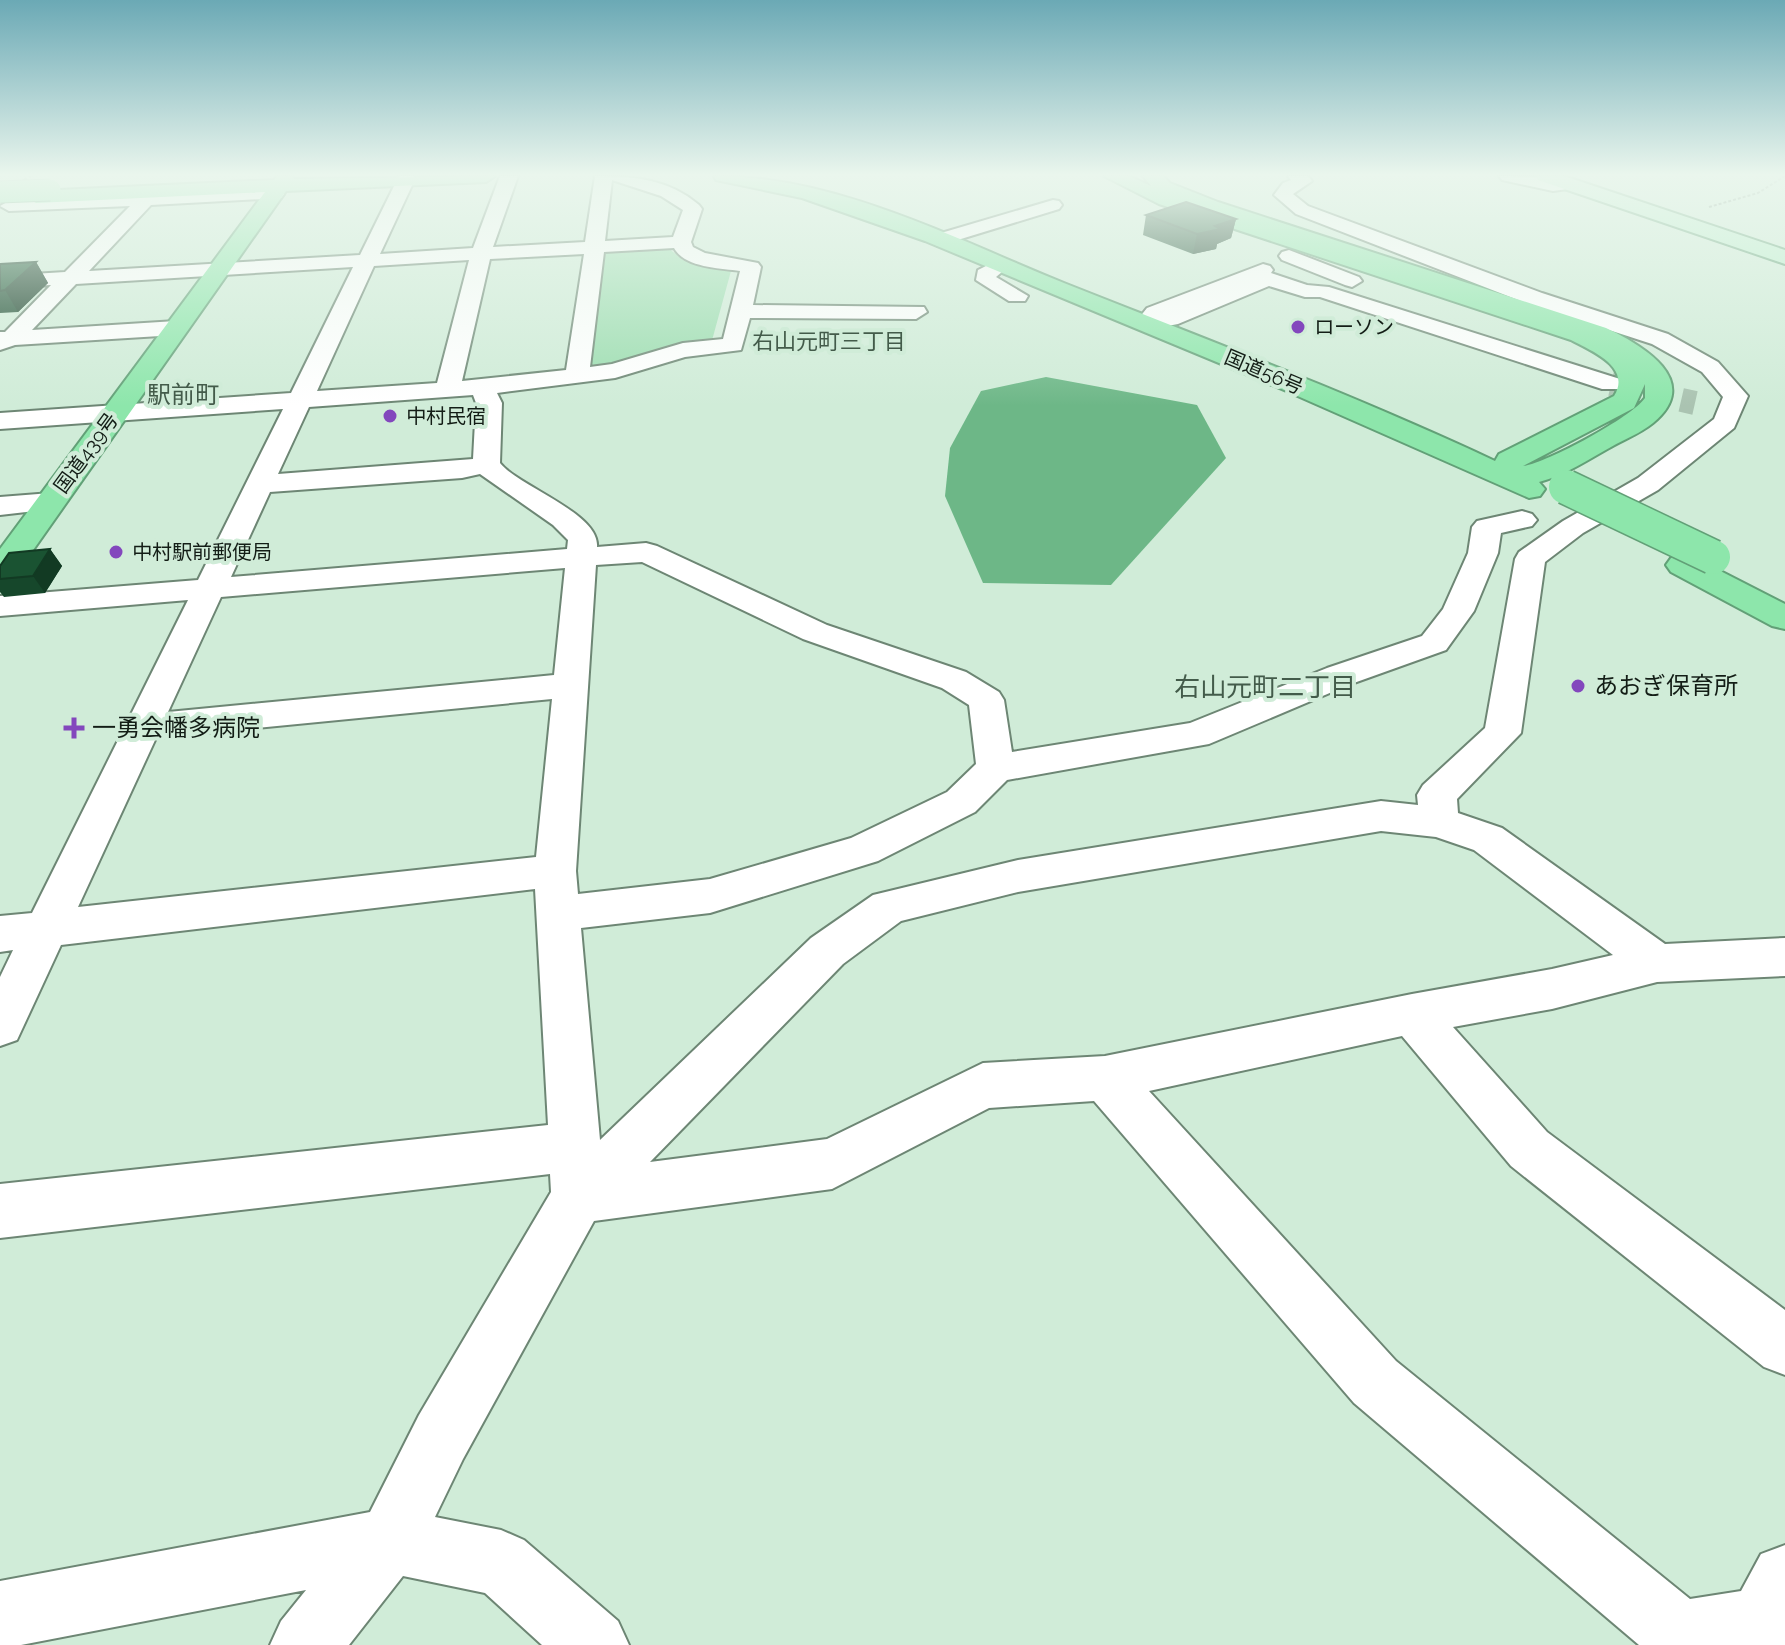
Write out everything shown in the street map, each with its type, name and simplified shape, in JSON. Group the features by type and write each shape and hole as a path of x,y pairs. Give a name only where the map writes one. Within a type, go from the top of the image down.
{"highway":[{"name":"国道439号","path":"0,573 229,253"},
{"name":"国道56号","path":"976,253 1000,265 1157,318"},
{"name":"国道56号","path":"987,253 1157,318 1422,438 1550,486 1698,561 1785,618"},
{"path":"1328,253 1580,335 1611,351 1626,364 1634,383 1631,394 1624,402 1507,468"},
{"path":"1357,253 1597,333 1637,354 1658,379 1660,389 1651,411 1550,486"},
{"name":"国道56号","path":"1698,561 1785,592"}],"street":[{"path":"4,340 97,253"},
{"path":"0,1025 370,253"},
{"path":"448,389 481,253"},
{"path":"0,282 485,253"},
{"path":"577,376 594,253"},
{"path":"0,421 482,387 615,371 683,350 733,345 751,267 700,258 689,253"},
{"path":"1418,253 1534,298 1660,339 1687,351 1726,382 1736,396 1718,408 1725,423 1648,484 1573,527 1530,559 1503,733 1437,795 1438,822"},
{"path":"1289,256 1346,276 1353,287 1340,297"},
{"path":"1000,265 985,274 986,280 1017,296"},
{"path":"1157,318 1263,270"},
{"path":"1157,318 1268,279 1305,291 1322,291 1611,384"},
{"path":"741,311 916,312"},
{"path":"4,340 176,328"},
{"path":"482,387 489,403 486,464 494,474 563,519 583,538 584,557 556,892 576,1172"},
{"path":"260,484 462,470 486,464"},
{"path":"0,506 51,502"},
{"path":"0,934 556,892 710,896 864,850 961,802 996,768 1196,735 1339,676 1434,643 1458,611 1483,553 1487,527 1522,520"},
{"path":"0,606 646,552 815,632 954,680 986,700 996,768"},
{"path":"1458,611 1520,624"},
{"path":"143,727 573,685"},
{"path":"305,1645 390,1541 576,1172 827,951 888,907 1018,876 1381,816 1438,822 1488,839 1657,963"},
{"path":"0,1211 576,1172 832,1164 983,1086 1105,1078 1412,1014 1552,989 1657,963 1785,957"},
{"path":"1412,1014 1529,1149 1785,1346"},
{"path":"1105,1078 1375,1382 1680,1635 1761,1622 1785,1578"},
{"path":"0,1615 390,1541 501,1563 594,1645"}],"green space":[{"path":"594,253 674,253 683,260 731,271 711,344 579,371"},
{"path":"1046,377 1197,405 1226,458 1111,585 983,583 945,496 950,448 981,391"}],"building":[{"path":"36,262 5,290 0,291 0,264"},
{"path":"50,549 33,576 0,579 0,566 9,553"}],"tunnel":[{"path":"1611,384 1695,403"}],"place":[{"name":"ローソン","path":"1298,327"},
{"name":"中村民宿","path":"390,416"},
{"name":"中村駅前郵便局","path":"116,552"},
{"name":"あおぎ保育所","path":"1578,686"},
{"name":"一勇会幡多病院","path":"74,728"}],"district":[{"name":"右山元町三丁目","path":"829,341"},
{"name":"駅前町","path":"183,395"},
{"name":"右山元町二丁目","path":"1265,687"}]}
